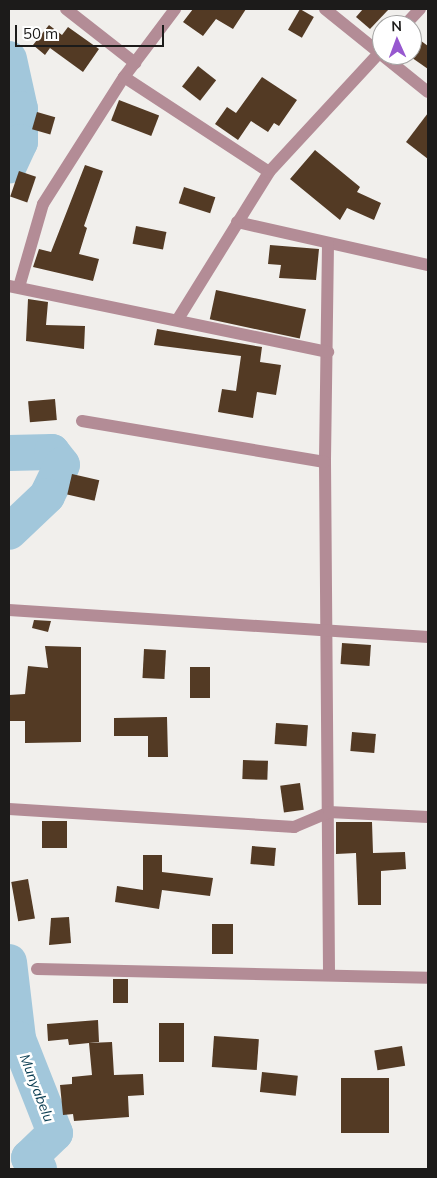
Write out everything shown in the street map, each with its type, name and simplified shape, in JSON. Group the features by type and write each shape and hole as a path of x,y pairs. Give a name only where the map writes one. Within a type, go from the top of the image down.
{"street":[{"path":"66,9 135,63"},
{"path":"175,9 124,78 43,204 14,287 178,319 328,352"},
{"path":"325,9 372,46"},
{"path":"178,319 269,172 372,61"},
{"path":"396,65 428,92"},
{"path":"124,78 269,172"},
{"path":"237,222 328,244 426,261"},
{"path":"328,244 328,352 324,462 328,627 330,973"},
{"path":"82,421 324,462"},
{"path":"9,610 328,627 428,637"},
{"path":"9,809 294,826 329,812 428,816"},
{"path":"37,969 330,973 428,978"}],"building":[{"path":"193,9 246,9 233,29 216,19 203,36 183,22"},
{"path":"300,9 314,17 302,38 288,30"},
{"path":"363,9 389,9 383,15 372,15 372,27 370,29 356,17"},
{"path":"49,25 62,35 68,27 99,49 83,72 50,48 45,55 33,45"},
{"path":"422,42 428,46 428,69 422,65"},
{"path":"198,66 216,80 200,101 182,86"},
{"path":"262,77 297,100 279,126 274,123 268,132 251,121 238,140 215,124 227,107 236,113"},
{"path":"119,100 159,115 151,136 111,121"},
{"path":"37,112 55,117 50,135 32,129"},
{"path":"428,113 428,159 406,142"},
{"path":"315,150 360,187 357,192 381,203 374,220 347,208 340,220 290,179"},
{"path":"85,165 103,171 84,226 87,228 79,254 99,259 93,281 33,267 39,249 51,252"},
{"path":"19,171 36,177 27,202 10,197"},
{"path":"184,187 215,197 210,213 179,203"},
{"path":"136,226 166,232 163,250 133,244"},
{"path":"270,245 319,249 316,280 279,278 281,265 268,264"},
{"path":"216,290 306,309 300,338 210,319"},
{"path":"28,299 48,302 46,325 85,326 84,349 26,341"},
{"path":"157,329 262,347 260,362 281,365 276,395 257,392 253,418 218,412 222,389 236,391 241,356 154,345"},
{"path":"55,399 57,420 30,422 28,401"},
{"path":"72,474 99,480 95,501 67,494"},
{"path":"34,620 51,621 48,632 32,628"},
{"path":"342,643 371,645 369,666 341,664"},
{"path":"45,646 81,647 81,742 25,743 25,721 9,721 9,695 25,694 28,666 48,668"},
{"path":"144,649 166,650 164,679 142,678"},
{"path":"190,667 210,667 210,698 190,698"},
{"path":"167,717 168,757 148,757 148,736 114,736 114,718"},
{"path":"276,723 308,725 306,746 275,744"},
{"path":"352,732 376,734 374,753 350,751"},
{"path":"243,760 268,761 267,780 242,779"},
{"path":"300,783 304,810 284,813 280,786"},
{"path":"42,821 67,821 67,848 42,848"},
{"path":"336,822 372,822 373,853 405,852 406,869 381,871 381,905 358,905 356,853 336,854"},
{"path":"252,846 276,848 274,866 250,864"},
{"path":"143,855 162,855 162,872 213,878 210,896 162,890 159,909 115,902 117,886 143,890"},
{"path":"28,879 35,918 18,921 11,882"},
{"path":"69,917 71,943 49,945 51,918"},
{"path":"212,924 233,924 233,954 212,954"},
{"path":"113,979 128,979 128,1003 113,1003"},
{"path":"98,1020 99,1042 69,1045 68,1039 48,1041 47,1024"},
{"path":"159,1023 184,1023 184,1062 159,1062"},
{"path":"214,1036 259,1039 257,1070 212,1067"},
{"path":"112,1042 114,1075 143,1074 144,1095 128,1096 129,1117 74,1121 73,1114 63,1115 60,1085 72,1084 72,1077 92,1075 89,1043"},
{"path":"402,1046 405,1066 377,1070 374,1050"},
{"path":"262,1072 298,1076 296,1096 260,1092"},
{"path":"341,1078 389,1078 389,1133 341,1133"}],"waterway":[{"name":"Munyabelu","path":"9,59 20,109 20,142 9,166"},
{"name":"Munyabelu","path":"9,453 52,452 62,465 47,496 9,532"},
{"name":"Munyabelu","path":"9,962 18,1039 55,1133 29,1158 39,1169"}]}
